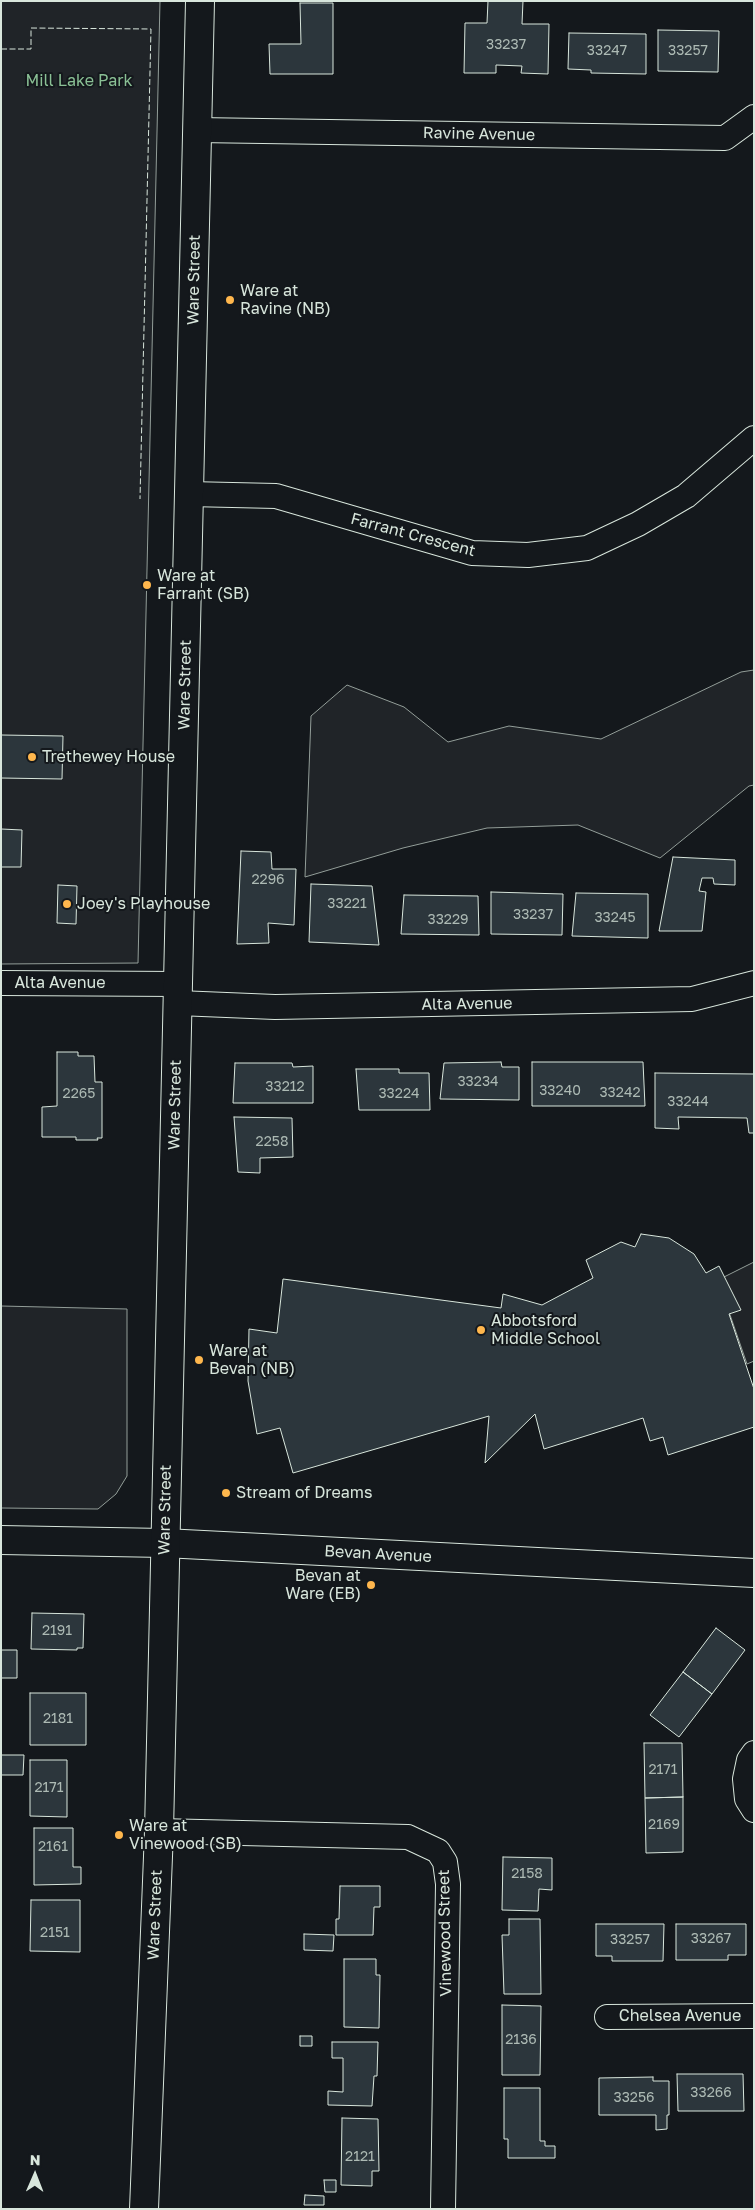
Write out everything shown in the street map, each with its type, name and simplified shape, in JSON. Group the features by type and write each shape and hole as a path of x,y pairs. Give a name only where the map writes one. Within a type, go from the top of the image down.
{"main road":[{"name":"Ware Street","path":"144,2209 159,1831 200,1"},
{"name":"Bevan Avenue","path":"1,1540 164,1543 754,1573"}],"street":[{"name":"Ravine Avenue","path":"197,130 725,138 754,117"},
{"name":"Farrant Crescent","path":"189,494 276,496 472,553 528,555 587,548 638,524 686,496 754,438"},
{"name":"Alta Avenue","path":"1,983 178,993 275,1007 692,999 754,983"},
{"path":"754,1753 749,1760 745,1779 747,1799 754,1810"},
{"name":"Vinewood Street","path":"159,1831 408,1837 438,1851 445,1862 448,1884 443,2209"},
{"name":"Chelsea Avenue","path":"607,2017 754,2016"}],"green space":[{"name":"Mill Lake Park","path":"1,1 160,1 138,963 1,964"},
{"path":"754,670 754,785 749,786 660,858 578,825 487,828 403,848 305,877 311,716 347,685 404,707 448,742 509,726 601,739 741,672"},
{"path":"754,1262 754,1361 747,1364 718,1280"},
{"path":"1,1306 127,1309 127,1476 116,1494 98,1509 1,1508"}],"building":[{"path":"488,1 523,1 522,24 549,24 548,74 521,73 522,66 496,65 496,73 464,73 465,23 487,23"},
{"path":"300,3 333,3 333,74 270,74 269,44 301,44"},
{"path":"658,30 719,31 718,72 658,71"},
{"path":"569,33 646,34 646,74 591,73 591,70 568,69"},
{"name":"Trethewey House","path":"1,735 63,736 62,779 1,778"},
{"path":"1,829 22,830 21,867 1,867"},
{"path":"241,851 271,852 272,869 296,869 294,925 268,923 269,943 237,944"},
{"path":"673,857 735,860 735,885 714,884 713,878 702,878 699,891 706,892 702,931 659,931"},
{"path":"311,884 372,886 379,945 309,942"},
{"name":"Joey's Playhouse","path":"58,885 77,886 76,924 57,923"},
{"path":"491,892 563,894 562,935 491,934"},
{"path":"576,893 648,894 648,938 572,936"},
{"path":"404,895 478,896 479,935 401,934"},
{"path":"57,1052 78,1052 78,1056 94,1056 95,1082 102,1082 102,1138 97,1138 98,1140 76,1140 76,1137 42,1137 42,1107 57,1106"},
{"path":"501,1062 502,1067 519,1067 519,1100 440,1099 444,1063"},
{"path":"532,1062 643,1062 645,1106 532,1106"},
{"path":"235,1063 292,1063 293,1067 313,1066 313,1103 233,1103"},
{"path":"356,1069 399,1069 399,1073 429,1073 430,1110 359,1110"},
{"path":"655,1073 754,1074 754,1133 749,1133 747,1118 678,1117 679,1129 655,1128"},
{"path":"234,1117 292,1118 293,1157 260,1158 260,1173 238,1172"},
{"path":"641,1234 669,1238 694,1254 706,1273 719,1266 741,1310 729,1314 754,1389 754,1427 668,1455 663,1437 650,1441 643,1418 544,1449 535,1414 485,1463 489,1416 293,1473 280,1428 257,1434 248,1381 249,1329 277,1333 283,1279 501,1308 503,1294 542,1305 593,1278 586,1260 621,1242 635,1247"},
{"path":"32,1613 84,1614 83,1648 77,1648 77,1650 31,1649"},
{"path":"716,1628 745,1650 712,1694 683,1672"},
{"path":"1,1650 17,1650 17,1678 1,1678"},
{"path":"683,1672 712,1694 679,1737 650,1715"},
{"path":"30,1693 86,1693 86,1745 30,1745"},
{"path":"644,1743 682,1743 683,1797 645,1798"},
{"path":"1,1755 24,1755 23,1775 1,1775"},
{"path":"30,1760 67,1760 67,1817 30,1816"},
{"path":"683,1797 683,1852 646,1853 645,1798"},
{"path":"34,1828 73,1828 73,1867 81,1867 81,1884 34,1885"},
{"path":"503,1857 552,1858 552,1890 539,1889 538,1911 502,1910"},
{"path":"340,1886 380,1886 380,1907 374,1907 373,1935 336,1935 336,1919 339,1919"},
{"path":"31,1900 80,1900 80,1952 30,1951"},
{"path":"509,1919 540,1919 541,1994 504,1994 502,1935 509,1935"},
{"path":"596,1924 664,1924 663,1961 612,1961 612,1956 596,1956"},
{"path":"676,1924 746,1924 746,1955 728,1955 728,1960 676,1960"},
{"path":"304,1934 334,1935 333,1951 304,1950"},
{"path":"344,1959 376,1959 376,1975 380,1975 379,2028 344,2027"},
{"path":"502,2005 541,2006 540,2075 502,2075"},
{"path":"300,2036 312,2036 312,2046 300,2046"},
{"path":"332,2042 378,2042 377,2076 374,2076 372,2106 328,2105 328,2091 343,2092 343,2058 332,2058"},
{"path":"677,2074 743,2074 744,2111 678,2111"},
{"path":"653,2077 653,2081 669,2081 667,2129 656,2130 656,2115 599,2115 599,2078"},
{"path":"504,2088 540,2088 540,2141 545,2141 545,2146 555,2146 555,2158 508,2158 508,2139 504,2139"},
{"path":"342,2118 378,2119 379,2171 372,2171 372,2186 341,2185"},
{"path":"324,2180 336,2180 336,2192 325,2192"},
{"path":"305,2195 324,2196 324,2205 304,2205"}],"fence":[{"path":"1,49 31,49 31,28 151,29 140,499"}],"place":[{"name":"Ware at Ravine (NB)","path":"230,300"},
{"name":"Ware at Farrant (SB)","path":"147,585"},
{"name":"Trethewey House","path":"32,757"},
{"name":"Joey's Playhouse","path":"67,904"},
{"name":"Abbotsford Middle School","path":"481,1330"},
{"name":"Ware at Bevan (NB)","path":"199,1360"},
{"name":"Stream of Dreams","path":"226,1493"},
{"name":"Bevan at Ware (EB)","path":"371,1585"},
{"name":"Ware at Vinewood (SB)","path":"119,1835"}]}
